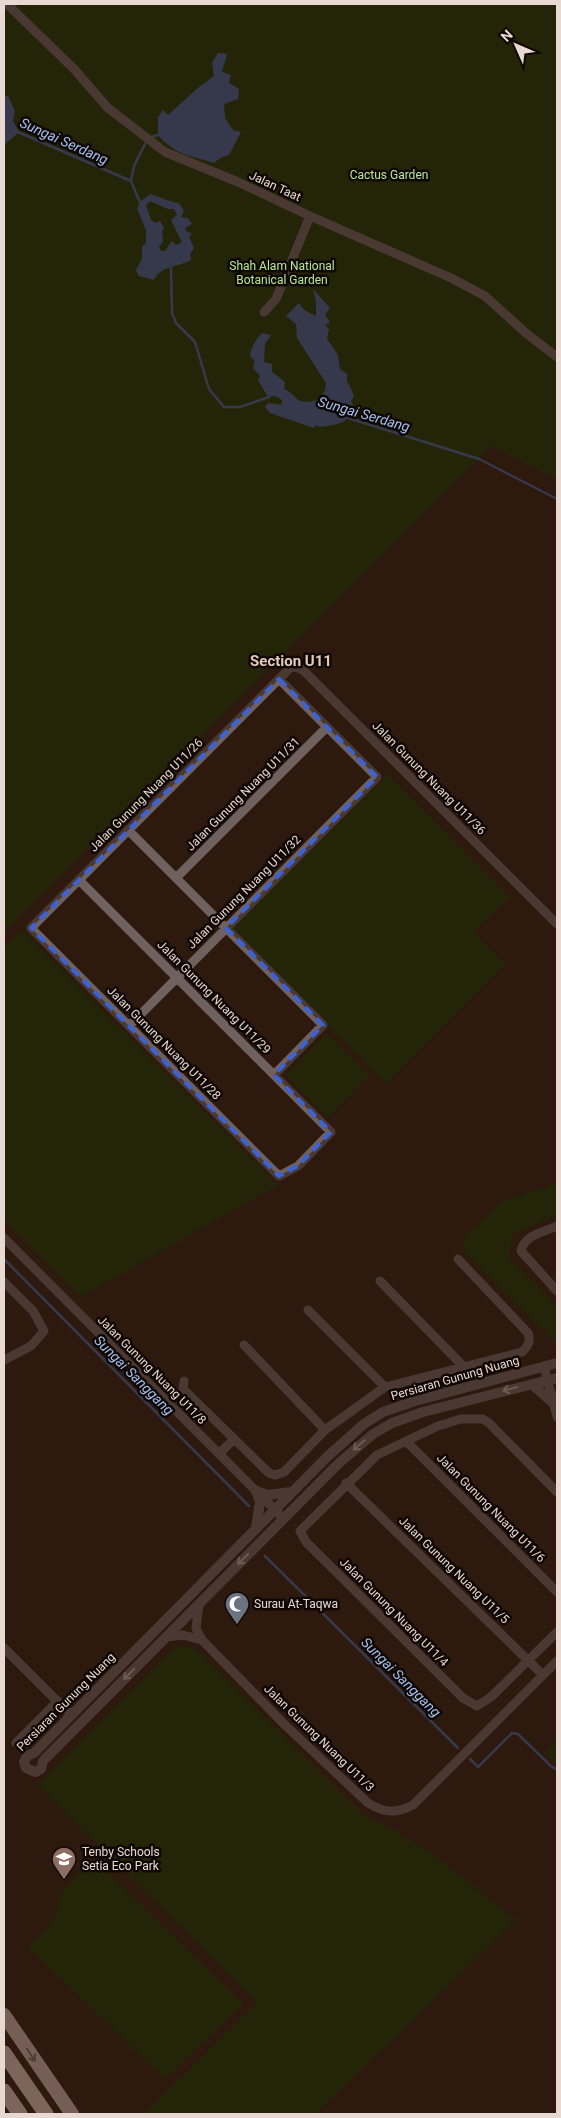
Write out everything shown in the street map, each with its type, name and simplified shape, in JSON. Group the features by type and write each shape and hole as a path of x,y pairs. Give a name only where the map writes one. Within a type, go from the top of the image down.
{"highway":[{"path":"4,2015 72,2114"},
{"path":"4,2053 46,2114"},
{"path":"4,2091 20,2114"}],"street":[{"name":"Jalan Taat","path":"7,4 74,69 108,108 165,152 238,182 310,216 434,269 485,296 527,334 557,357"},
{"path":"264,312 276,299 310,216"},
{"name":"Jalan Gunung Nuang U11/36","path":"279,679 290,668 296,667 303,670 557,924"},
{"path":"279,679 327,727"},
{"name":"Jalan Gunung Nuang U11/26","path":"31,928 279,679"},
{"name":"Jalan Gunung Nuang U11/32","path":"129,1026 377,777 327,727"},
{"name":"Jalan Gunung Nuang U11/31","path":"176,878 327,727"},
{"path":"128,830 323,1025 274,1075"},
{"name":"Jalan Gunung Nuang U11/29","path":"79,880 331,1132"},
{"name":"Jalan Gunung Nuang U11/28","path":"31,928 279,1176 298,1166 331,1132"},
{"path":"557,1226 530,1237 522,1244 521,1251 557,1291"},
{"name":"Jalan Gunung Nuang U11/8","path":"4,1238 283,1518"},
{"path":"184,1380 183,1389 269,1473 276,1476 284,1472 325,1430 385,1387 522,1352 530,1340 528,1333 458,1259"},
{"path":"380,1281 464,1367"},
{"path":"4,1282 33,1311 44,1331 31,1346 4,1360"},
{"path":"308,1310 385,1387"},
{"path":"244,1345 325,1430"},
{"name":"Persiaran Gunung Nuang","path":"552,1379 423,1412 392,1423 373,1434 339,1462 283,1518 43,1761 41,1769 35,1772 28,1770 24,1765 27,1756 34,1753 293,1491 364,1424 383,1412 416,1401 557,1363"},
{"path":"544,1366 552,1379 557,1417"},
{"path":"532,1384 555,1399"},
{"path":"346,1483 377,1455 406,1441 438,1426 461,1419 482,1419 489,1423 557,1492"},
{"path":"219,1454 234,1439"},
{"name":"Jalan Gunung Nuang U11/6","path":"406,1441 557,1592"},
{"name":"Jalan Gunung Nuang U11/4","path":"346,1483 300,1531 306,1542 463,1698 477,1706 491,1697 528,1660"},
{"name":"Jalan Gunung Nuang U11/5","path":"346,1483 543,1675"},
{"path":"256,1491 280,1495 293,1491"},
{"path":"256,1491 260,1502 256,1529"},
{"path":"199,1604 196,1628 202,1640"},
{"path":"528,1660 557,1632"},
{"path":"166,1637 183,1635 202,1640"},
{"name":"Jalan Gunung Nuang U11/3","path":"202,1640 285,1725 368,1803 394,1813 413,1805 557,1661"},
{"path":"5,1651 71,1715"},
{"path":"16,1743 58,1701"}],"highlighted area":[{"path":"279,679 377,777 226,928 323,1025 274,1075 331,1132 298,1166 279,1176 31,928"}],"green space":[{"name":"Shah Alam National Botanical Garden","path":"4,4 557,4 557,479 491,446 4,932"},
{"path":"388,774 510,897 474,932 506,964 386,1084 232,929"},
{"path":"22,930 278,1185 81,1297 4,1220 4,947"},
{"path":"327,1033 370,1075 328,1118 285,1075"},
{"path":"557,1183 557,1215 513,1234 508,1256 557,1306 557,1344 463,1251 465,1236 504,1200"},
{"path":"176,1646 188,1646 201,1653 366,1817 426,1850 516,1920 316,2114 143,2114 257,2002 37,1785"},
{"path":"557,1740 557,1766 544,1753"},
{"path":"94,1859 244,2004 165,2079 28,1948 52,1923 63,1890"}],"water":[{"path":"218,53 227,54 222,72 231,75 229,83 239,89 238,99 224,104 225,118 233,130 241,132 229,155 220,158 214,163 184,154 171,147 158,135 158,117 163,110 168,115 214,76 212,63"},
{"path":"4,96 8,96 15,111 13,121 19,132 4,145"},
{"path":"150,194 179,203 184,211 181,217 188,218 192,224 185,228 187,232 192,233 189,237 194,248 190,254 191,260 166,269 157,275 154,280 139,276 136,270 142,259 142,247 146,243 146,230 137,209 140,202","holes":["150,201 168,209 174,209 177,215 171,220 182,242 176,245 172,241 165,251 161,251 159,247 163,241 162,232 164,228 160,221 155,223 151,220 146,205"]},
{"path":"313,289 330,308 325,315 330,322 325,325 329,329 327,339 338,355 340,369 347,374 347,382 354,396 351,401 353,405 344,421 324,427 315,425 314,428 270,413 265,407 268,403 281,405 282,400 275,396 268,397 258,380 260,376 253,368 255,361 250,356 254,344 262,333 271,335 265,344 264,362 272,364 272,372 285,382 284,389 300,401 310,402 318,400 325,391 326,383 297,338 296,324 286,316 299,303 304,310 316,316 316,302"}],"waterway":[{"name":"Sungai Serdang","path":"18,132 131,181 141,205"},
{"path":"151,137 158,135"},
{"path":"131,181 134,166 145,144"},
{"name":"Sungai Serdang","path":"168,265 171,267 172,313 176,323 195,342 209,389 224,407 240,407 269,397"},
{"name":"Sungai Serdang","path":"345,417 479,459 557,499"},
{"name":"Sungai Sanggang","path":"4,1259 249,1506"},
{"name":"Sungai Sanggang","path":"265,1556 458,1748"},
{"name":"Sungai Sanggang","path":"470,1759 478,1767 512,1733 518,1734 552,1767 557,1769"}],"place":[{"name":"Surau At-Taqwa","path":"237,1625"},
{"name":"Tenby Schools Setia Eco Park","path":"64,1880"}],"district":[{"name":"Section U11","path":"291,661"}],"park label":[{"name":"Cactus Garden","path":"389,175"}]}
